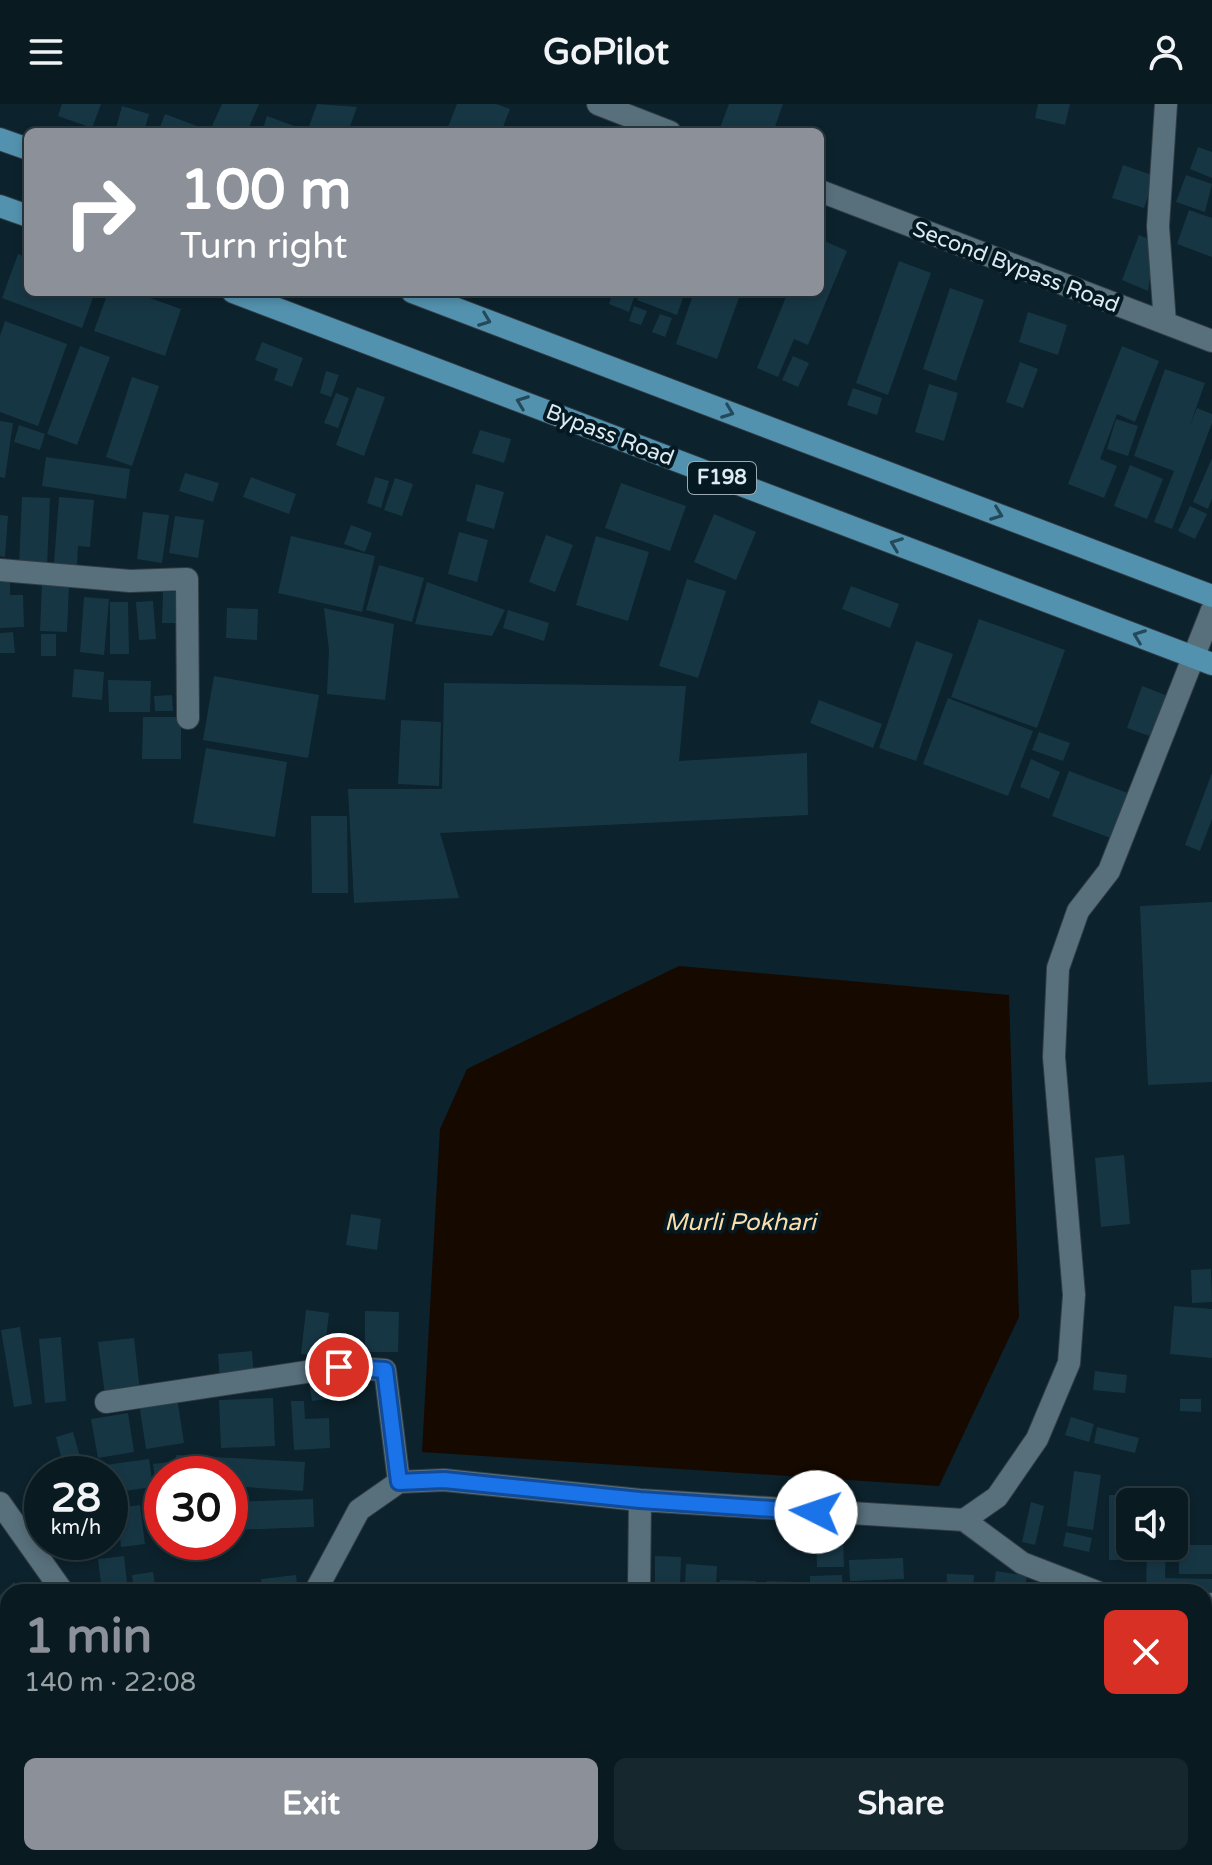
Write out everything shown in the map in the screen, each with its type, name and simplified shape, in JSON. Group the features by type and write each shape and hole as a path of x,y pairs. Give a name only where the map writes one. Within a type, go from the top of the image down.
{"main road":[{"path":"0,139 24,148"},
{"path":"0,206 24,215"},
{"name":"Bypass Road","path":"244,296 1203,660"},
{"path":"423,296 1212,596"}],"street":[{"path":"598,104 660,128"},
{"path":"1165,323 1158,226 1166,104"},
{"name":"Second Bypass Road","path":"824,193 1212,341"},
{"path":"0,570 130,581 187,579 188,718"},
{"path":"964,1520 997,1497 1037,1439 1069,1363 1074,1295 1054,1057 1058,968 1078,911 1109,871 1203,660 1212,610"},
{"path":"106,1402 339,1367 385,1370 399,1482"},
{"path":"319,1584 359,1510 399,1482 444,1480 640,1500 964,1520 1022,1563 1076,1584"},
{"path":"639,1584 640,1500"},
{"path":"0,1503 57,1584"}],"water":[{"name":"Murli Pokhari","path":"679,966 1009,995 1019,1317 939,1486 422,1452 440,1129 467,1069"}],"building":[{"path":"62,104 101,104 92,128 58,116"},
{"path":"222,104 259,104 249,128 212,126"},
{"path":"317,104 357,107 349,128 308,128"},
{"path":"457,104 496,104 510,109 503,128 448,128"},
{"path":"729,104 783,104 774,128 720,128"},
{"path":"1038,104 1070,104 1065,125 1035,118"},
{"path":"122,106 149,114 145,128 116,128"},
{"path":"165,114 202,128 160,128"},
{"path":"267,116 297,127 297,128 263,128"},
{"path":"1198,147 1212,152 1212,178 1190,169"},
{"path":"1123,165 1155,176 1144,208 1112,198"},
{"path":"1186,175 1212,184 1205,212 1176,202"},
{"path":"1189,210 1212,218 1212,257 1177,244"},
{"path":"1139,235 1156,242 1148,291 1122,280"},
{"path":"824,241 847,251 808,345 794,339 778,377 757,368 786,296 824,296"},
{"path":"18,254 24,256 24,296 94,296 82,328 2,298"},
{"path":"899,261 931,273 888,395 856,383"},
{"path":"950,288 984,300 956,381 923,369"},
{"path":"107,296 144,296 181,309 165,356 94,331"},
{"path":"612,296 635,296 629,312 609,304"},
{"path":"638,296 684,296 677,315 637,300"},
{"path":"693,296 740,296 717,359 676,344"},
{"path":"634,306 647,311 641,325 629,321"},
{"path":"1028,312 1067,325 1058,355 1019,342"},
{"path":"660,314 672,318 665,337 652,332"},
{"path":"5,321 67,344 38,426 0,412 0,336"},
{"path":"262,342 303,358 292,387 274,380 278,369 255,360"},
{"path":"80,346 110,357 77,445 47,434"},
{"path":"1122,346 1159,361 1135,422 1117,414 1100,459 1117,466 1104,498 1068,484"},
{"path":"793,356 809,363 798,387 782,380"},
{"path":"1020,362 1038,369 1023,408 1006,402"},
{"path":"1165,369 1205,383 1189,428 1197,408 1212,414 1212,423 1172,529 1154,522 1174,471 1134,456"},
{"path":"326,371 339,375 331,397 320,393"},
{"path":"132,377 159,386 132,466 106,457"},
{"path":"929,384 958,393 944,441 915,432"},
{"path":"357,387 385,397 364,456 336,445"},
{"path":"853,388 882,398 877,415 847,405"},
{"path":"336,393 349,398 338,428 324,423"},
{"path":"1116,419 1138,426 1128,456 1107,449"},
{"path":"0,421 13,423 5,478 0,477"},
{"path":"19,425 45,434 40,450 14,442"},
{"path":"480,430 511,439 504,463 472,453"},
{"path":"46,457 130,469 126,499 42,486"},
{"path":"1212,458 1212,498 1208,509 1193,502"},
{"path":"1130,465 1163,479 1147,519 1114,506"},
{"path":"185,473 219,483 213,502 179,491"},
{"path":"251,477 296,494 289,514 243,497"},
{"path":"375,477 389,481 381,508 367,503"},
{"path":"395,478 413,484 402,516 384,510"},
{"path":"621,483 686,506 670,551 605,528"},
{"path":"476,484 504,492 494,529 466,521"},
{"path":"22,497 50,498 47,567 19,566"},
{"path":"59,497 94,500 90,547 78,546 77,565 54,563"},
{"path":"1190,506 1207,514 1195,539 1178,531"},
{"path":"143,512 169,515 162,563 137,559"},
{"path":"714,514 756,532 736,580 694,562"},
{"path":"0,515 8,516 5,557 0,556"},
{"path":"175,516 204,520 198,558 169,553"},
{"path":"351,525 372,533 365,552 344,544"},
{"path":"459,532 488,540 477,582 448,574"},
{"path":"546,535 573,545 555,592 529,582"},
{"path":"291,536 375,556 362,612 278,593"},
{"path":"596,536 649,552 628,621 576,605"},
{"path":"379,565 424,578 412,622 366,610"},
{"path":"10,578 10,595 23,595 24,627 0,628 0,579"},
{"path":"687,579 726,591 698,678 659,666"},
{"path":"427,582 505,610 492,636 415,624"},
{"path":"42,584 69,585 67,632 40,631"},
{"path":"851,586 899,604 890,628 842,609"},
{"path":"163,592 185,592 185,623 162,623"},
{"path":"84,597 109,599 104,655 80,652"},
{"path":"153,601 156,639 139,640 136,602"},
{"path":"110,602 128,602 129,654 110,654"},
{"path":"227,608 258,609 257,640 226,638"},
{"path":"324,608 394,624 385,700 327,694 329,650"},
{"path":"508,610 549,623 544,641 503,628"},
{"path":"979,619 1065,650 1037,728 951,697"},
{"path":"13,632 15,653 0,653 0,633"},
{"path":"41,634 56,634 56,656 41,656"},
{"path":"916,641 953,654 916,761 879,748"},
{"path":"74,669 104,672 102,700 72,697"},
{"path":"214,676 319,695 308,758 203,740"},
{"path":"108,680 151,681 150,712 109,712"},
{"path":"444,683 686,686 679,761 807,753 808,815 440,833 459,898 354,903 348,789 442,789"},
{"path":"1142,686 1173,698 1158,739 1127,728"},
{"path":"172,695 173,711 155,711 154,696"},
{"path":"948,698 1033,731 1008,796 923,764"},
{"path":"819,700 882,724 873,748 810,723"},
{"path":"143,717 181,717 181,759 142,759"},
{"path":"401,720 441,722 439,786 398,784"},
{"path":"1039,732 1070,743 1063,761 1032,750"},
{"path":"206,748 287,762 275,837 193,823"},
{"path":"1031,759 1060,772 1049,799 1020,787"},
{"path":"1069,771 1133,795 1116,840 1052,816"},
{"path":"1212,773 1212,819 1200,851 1185,845"},
{"path":"311,816 347,816 348,893 312,893"},
{"path":"1212,902 1212,1082 1148,1085 1140,906"},
{"path":"1124,1155 1130,1224 1101,1227 1095,1158"},
{"path":"351,1214 381,1219 377,1250 346,1245"},
{"path":"1211,1269 1212,1302 1192,1303 1191,1270"},
{"path":"1174,1306 1212,1309 1212,1358 1170,1354"},
{"path":"306,1310 329,1313 324,1356 301,1354"},
{"path":"365,1311 399,1312 398,1352 365,1352"},
{"path":"20,1327 32,1404 14,1407 1,1330"},
{"path":"61,1337 66,1401 45,1403 39,1339"},
{"path":"134,1338 140,1391 105,1395 98,1342"},
{"path":"252,1351 254,1379 220,1382 218,1354"},
{"path":"1095,1371 1127,1375 1125,1393 1093,1390"},
{"path":"324,1375 328,1399 312,1401 308,1378"},
{"path":"177,1397 184,1443 146,1449 139,1403"},
{"path":"273,1398 275,1446 221,1448 219,1400"},
{"path":"1180,1399 1201,1399 1201,1412 1180,1411"},
{"path":"291,1401 304,1401 305,1419 329,1418 330,1448 294,1450"},
{"path":"128,1413 134,1452 98,1456 91,1419"},
{"path":"1071,1417 1094,1424 1089,1442 1065,1435"},
{"path":"1097,1427 1139,1438 1135,1453 1094,1443"},
{"path":"73,1432 80,1456 61,1456 56,1437"},
{"path":"248,1459 305,1462 303,1491 248,1487"},
{"path":"144,1460 144,1488 128,1490 128,1462"},
{"path":"1074,1471 1101,1475 1093,1530 1067,1526"},
{"path":"1109,1495 1116,1495 1116,1560 1109,1560"},
{"path":"313,1499 314,1527 248,1529 248,1501"},
{"path":"1031,1502 1044,1506 1035,1545 1022,1542"},
{"path":"140,1505 144,1544 128,1546 128,1507"},
{"path":"1066,1532 1092,1538 1089,1552 1063,1546"},
{"path":"816,1537 843,1537 844,1567 817,1567"},
{"path":"1188,1545 1212,1545 1212,1574 1179,1574 1179,1560 1188,1560"},
{"path":"655,1556 681,1557 680,1584 655,1584"},
{"path":"903,1558 904,1579 850,1581 849,1560"},
{"path":"98,1560 124,1560 127,1584 101,1584"},
{"path":"1147,1560 1166,1560 1165,1578 1212,1579 1212,1584 1146,1584"},
{"path":"686,1564 717,1566 716,1584 685,1584"},
{"path":"996,1571 1027,1576 1026,1584 994,1584"},
{"path":"153,1572 155,1584 133,1584 132,1575"},
{"path":"947,1574 974,1575 973,1584 946,1584"},
{"path":"296,1575 297,1584 261,1584 261,1579"},
{"path":"842,1575 843,1584 810,1584 810,1576"},
{"path":"720,1580 756,1581 756,1584 720,1584"},
{"path":"767,1581 797,1582 797,1584 767,1584"}],"route":[{"path":"339,1367 385,1370 399,1482 444,1480 640,1500 816,1512"}]}
